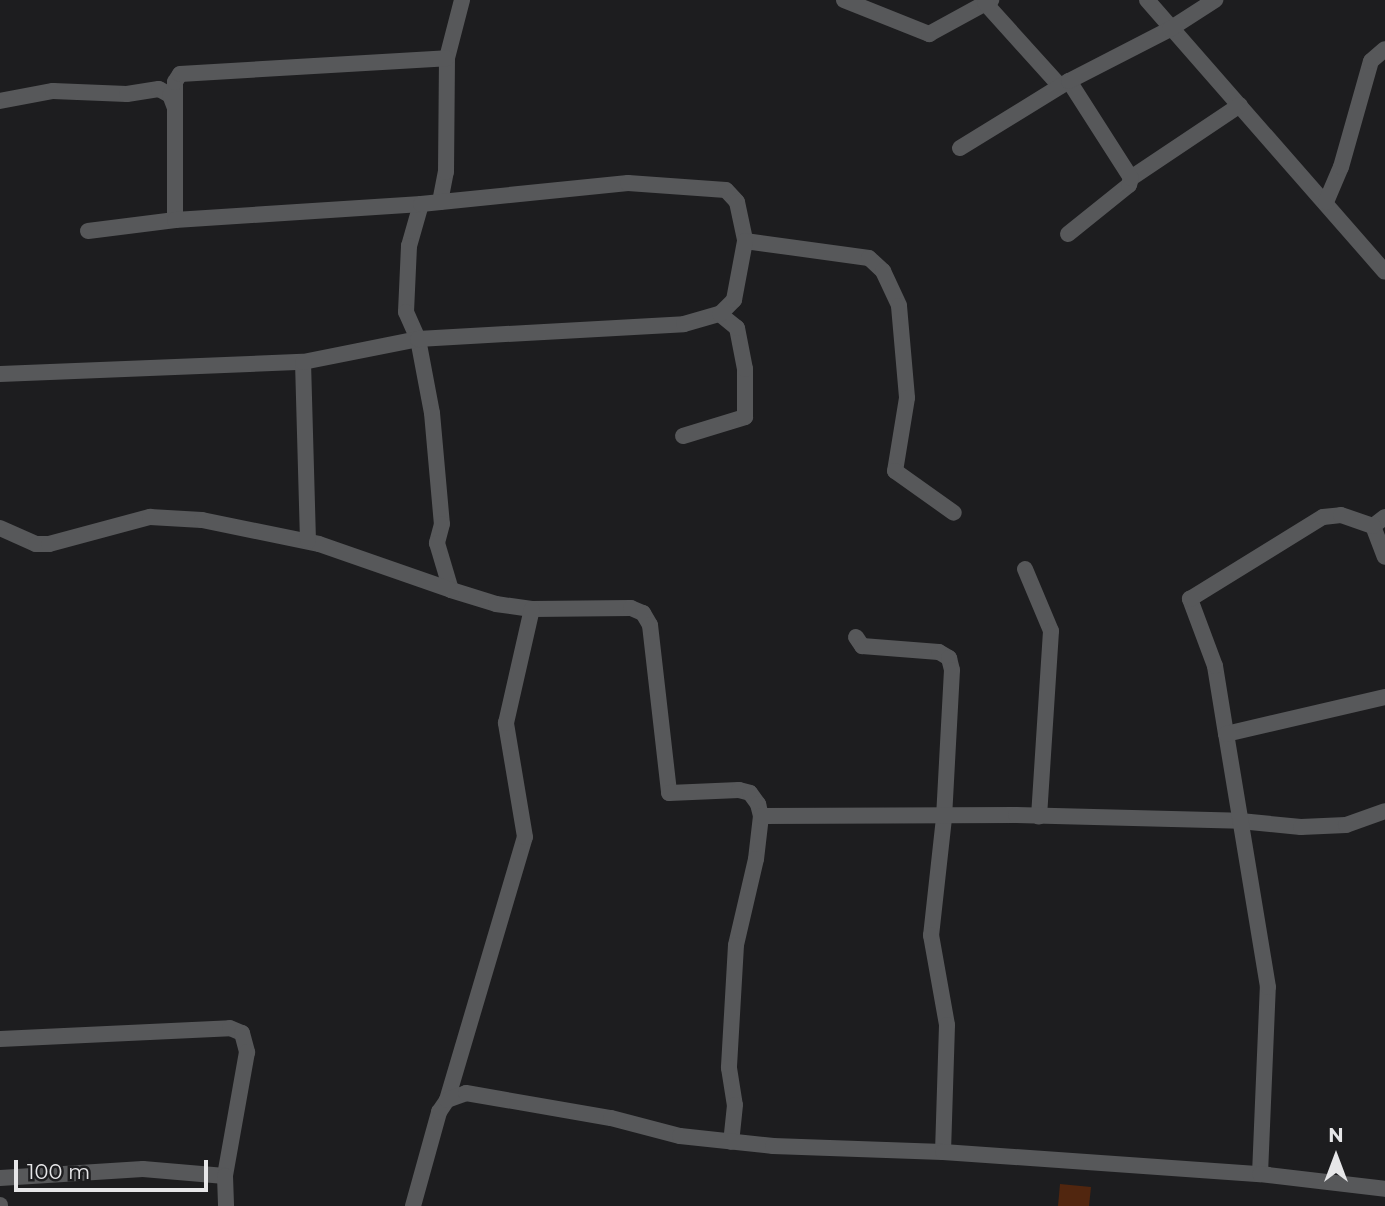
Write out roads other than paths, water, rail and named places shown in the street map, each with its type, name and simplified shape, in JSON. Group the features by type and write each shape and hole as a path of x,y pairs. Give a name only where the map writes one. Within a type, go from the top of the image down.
{"street":[{"path":"440,202 446,172 447,58 462,0"},
{"path":"844,0 929,34 988,2 1065,83 1131,178"},
{"path":"1147,0 1385,272"},
{"path":"960,148 1065,83 1170,29 1215,0"},
{"path":"1325,202 1341,167 1371,61 1385,49"},
{"path":"175,220 176,78 186,72 447,58"},
{"path":"0,101 54,91 127,94 159,89 170,95 175,108"},
{"path":"1068,234 1129,186 1131,178 1240,105"},
{"path":"88,231 175,220 421,204 628,184 726,190 737,202 745,241 734,300 745,369 745,417 683,436"},
{"path":"421,204 406,268 406,312 418,339 434,441 442,524 437,543 451,590"},
{"path":"745,241 869,258 883,271 899,306 907,398 895,471 954,513"},
{"path":"0,374 303,362 418,339 637,329 684,324 720,314 734,300"},
{"path":"720,314 737,328"},
{"path":"303,362 307,541"},
{"path":"1260,1174 1268,987 1215,666 1190,599 1323,517 1341,515 1379,522 1385,557"},
{"path":"0,528 36,544 48,544 150,517 261,529 307,541 496,604 532,609 631,608 643,613 650,625 670,793 740,790 750,793 761,816 736,945 729,1068 734,1105 732,1142"},
{"path":"1025,569 1051,631 1038,817"},
{"path":"413,1206 439,1112 447,1100 525,836 506,723 532,609"},
{"path":"856,637 862,646 939,652 948,658 952,670 944,818 931,935 947,1025 943,1152"},
{"path":"1226,734 1385,697"},
{"path":"761,816 1240,821 1301,827 1346,825 1385,811"},
{"path":"0,1039 230,1028 242,1033 247,1052 225,1176 226,1206"},
{"path":"447,1100 487,1093 668,1134 732,1142 858,1152 943,1152 1260,1174 1385,1189"},
{"path":"0,1178 143,1169 225,1176"}]}
